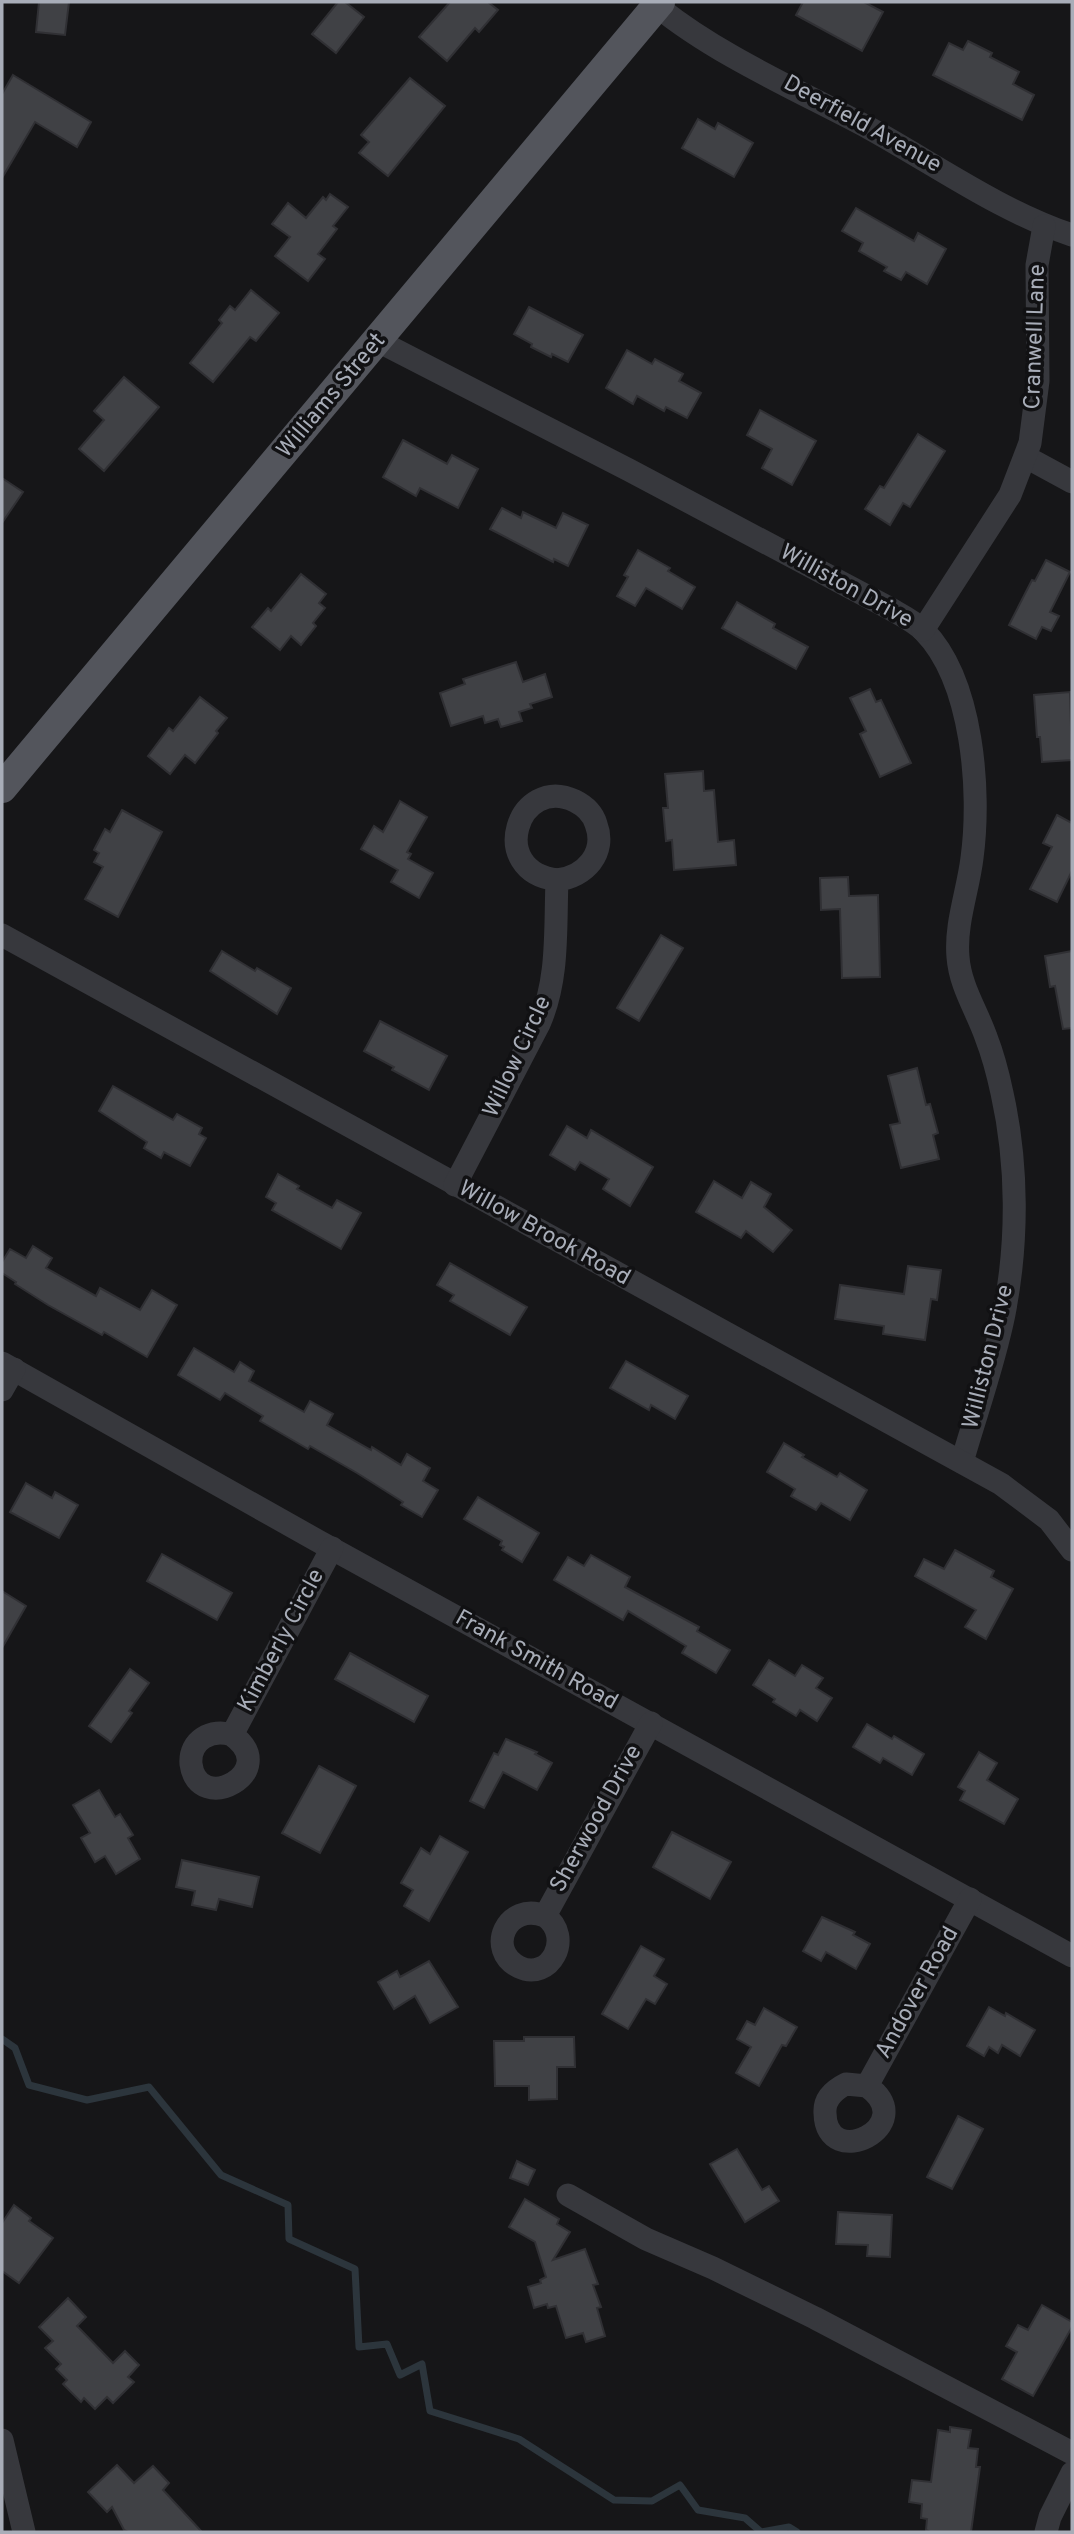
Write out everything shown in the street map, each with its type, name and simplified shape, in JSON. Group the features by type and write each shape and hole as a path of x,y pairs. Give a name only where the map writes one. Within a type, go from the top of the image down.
{"main road":[{"name":"Williams Street","path":"2,788 659,4"}],"street":[{"name":"Deerfield Avenue","path":"659,4 685,30 1044,226 1072,235"},
{"name":"Cranwell Lane","path":"923,630 1010,495 1026,457 1038,381 1037,265 1044,226"},
{"name":"Williston Drive","path":"378,341 889,608 923,630 936,645 953,681 971,744 976,816 972,861 958,930 960,972 995,1064 1007,1119 1013,1175 1013,1238 1004,1315 962,1462"},
{"path":"1026,457 1072,482"},
{"name":"Willow Circle","path":"455,1185 547,1007 553,978 557,880"},
{"name":"Willow Brook Road","path":"2,935 1001,1484 1035,1508 1062,1534 1072,1550"},
{"path":"2,1390 8,1366"},
{"name":"Frank Smith Road","path":"8,1366 1072,1956"},
{"name":"Kimberly Circle","path":"232,1735 332,1548"},
{"name":"Sherwood Drive","path":"545,1916 651,1723"},
{"name":"Andover Road","path":"867,2087 970,1899"},
{"path":"568,2195 646,2239 713,2267 804,2312 1072,2453"},
{"path":"2,2440 23,2532"},
{"path":"1046,2532 1050,2517 1072,2473"}],"building":[{"path":"39,2 69,2 65,35 36,32"},
{"path":"338,2 345,2 364,17 336,53 312,34"},
{"path":"450,2 488,2 498,10 479,32 475,28 447,61 419,37"},
{"path":"803,2 864,2 883,12 862,51 796,15"},
{"path":"968,41 992,53 990,57 1019,72 1013,84 1034,95 1022,120 933,75 949,43 963,50"},
{"path":"13,75 91,122 77,147 35,122 2,178 2,94"},
{"path":"410,78 445,106 388,176 359,153 369,142 361,135"},
{"path":"698,119 715,129 718,123 753,143 734,177 682,148"},
{"path":"330,194 348,207 333,226 337,229 318,254 325,259 308,281 275,256 290,237 272,224 288,203 306,218 323,197 326,200"},
{"path":"856,208 914,241 918,233 946,249 927,284 906,272 901,280 884,271 887,267 859,251 863,243 842,231"},
{"path":"251,290 279,313 256,341 250,337 213,382 190,363 222,323 219,320 230,306 235,310"},
{"path":"529,307 583,335 568,362 531,347 532,344 514,334"},
{"path":"627,350 652,364 655,359 683,374 679,381 701,393 687,418 666,407 664,411 637,396 633,404 606,388"},
{"path":"124,377 159,407 104,471 79,449 104,420 94,411"},
{"path":"760,410 816,441 792,485 762,468 772,449 747,435"},
{"path":"918,434 945,451 910,507 903,503 890,525 865,509 880,486 884,488"},
{"path":"403,440 447,464 452,455 478,469 458,508 420,488 416,496 383,477"},
{"path":"2,478 23,492 2,523"},
{"path":"502,508 521,518 523,512 556,528 563,513 588,525 568,566 554,559 553,562 490,529"},
{"path":"638,550 670,568 668,571 695,587 682,609 646,588 635,606 617,596 628,577 624,575"},
{"path":"1046,560 1070,572 1050,612 1059,616 1051,631 1042,627 1036,639 1009,625 1032,580 1035,581"},
{"path":"301,574 326,594 319,603 325,608 313,623 316,626 301,645 291,636 280,650 252,627 268,608 271,611"},
{"path":"737,602 775,624 773,628 808,647 796,669 722,628"},
{"path":"516,662 523,682 545,674 552,697 530,704 532,708 519,712 522,721 501,727 498,719 485,723 483,716 451,726 440,693 465,684 463,679"},
{"path":"870,689 876,702 881,700 911,763 880,777 860,734 866,731 850,698"},
{"path":"1070,692 1072,760 1042,762 1034,695"},
{"path":"200,697 227,718 195,763 185,755 170,774 148,756 169,728 173,731"},
{"path":"703,771 704,791 714,790 718,842 734,840 736,865 674,870 672,840 666,841 663,808 668,808 665,774"},
{"path":"400,801 427,817 407,852 411,854 408,859 433,873 419,898 391,882 398,870 361,849 374,826 383,832"},
{"path":"122,810 162,832 118,917 85,899 103,867 94,862 99,853 94,850 105,829 110,832"},
{"path":"1057,815 1072,823 1072,871 1057,902 1030,889 1052,847 1043,843"},
{"path":"848,877 849,896 878,895 880,977 842,978 840,909 821,910 820,878"},
{"path":"661,935 683,948 639,1021 617,1008"},
{"path":"222,951 291,988 277,1014 210,971"},
{"path":"1072,951 1072,1028 1063,1029 1055,986 1050,987 1045,956"},
{"path":"380,1021 447,1056 429,1090 364,1051"},
{"path":"917,1068 926,1105 930,1104 938,1133 933,1135 939,1159 901,1168 890,1125 900,1123 888,1076"},
{"path":"113,1086 173,1120 177,1114 202,1128 199,1134 206,1138 190,1166 164,1152 161,1158 144,1148 147,1142 99,1111"},
{"path":"567,1126 587,1138 591,1130 653,1167 630,1206 603,1189 609,1179 580,1162 575,1170 550,1155"},
{"path":"278,1174 299,1186 297,1189 332,1208 337,1200 361,1213 341,1249 272,1210 276,1203 266,1197"},
{"path":"714,1181 742,1198 751,1182 771,1194 764,1207 792,1230 773,1252 746,1231 741,1238 696,1212"},
{"path":"33,1246 52,1258 46,1268 96,1296 100,1288 140,1310 152,1290 177,1305 147,1357 104,1332 102,1335 48,1305 2,1273 2,1262 10,1249 26,1258"},
{"path":"450,1263 527,1307 510,1335 450,1301 454,1295 437,1285"},
{"path":"908,1266 941,1270 937,1300 931,1299 925,1340 883,1334 884,1326 835,1319 840,1285 904,1294"},
{"path":"194,1348 234,1372 240,1362 254,1371 249,1381 304,1412 310,1401 333,1414 327,1425 371,1450 372,1447 401,1465 407,1454 430,1468 423,1481 438,1490 422,1517 357,1473 260,1421 263,1416 225,1393 220,1400 178,1375"},
{"path":"626,1361 688,1396 675,1419 651,1405 649,1410 610,1388"},
{"path":"784,1443 837,1477 840,1473 867,1490 850,1520 821,1503 816,1510 791,1496 795,1489 767,1472"},
{"path":"26,1483 52,1498 55,1492 78,1505 59,1538 10,1512"},
{"path":"478,1497 539,1533 522,1562 502,1550 502,1541 464,1519"},
{"path":"955,1550 994,1571 991,1577 1013,1589 986,1639 965,1627 976,1610 915,1576 924,1559 944,1569"},
{"path":"162,1554 232,1593 217,1620 147,1581"},
{"path":"591,1555 630,1577 625,1587 699,1627 697,1631 730,1650 716,1673 682,1653 686,1646 628,1611 623,1620 554,1580 568,1557 584,1566"},
{"path":"2,1591 26,1606 2,1648"},
{"path":"350,1653 428,1696 414,1722 335,1679"},
{"path":"769,1660 795,1676 802,1665 823,1678 816,1688 832,1698 817,1721 800,1710 796,1716 753,1685"},
{"path":"130,1669 149,1683 111,1742 89,1726"},
{"path":"867,1724 924,1754 912,1775 883,1758 880,1763 853,1747"},
{"path":"506,1739 537,1752 535,1754 552,1763 537,1790 503,1772 484,1808 470,1801 494,1753 498,1755"},
{"path":"979,1752 997,1763 987,1780 1018,1799 1004,1824 960,1800 965,1791 958,1787"},
{"path":"319,1766 356,1786 320,1853 282,1833"},
{"path":"99,1790 115,1817 120,1814 133,1835 128,1838 140,1859 116,1874 105,1856 95,1862 81,1838 90,1833 73,1805"},
{"path":"672,1832 731,1862 710,1899 653,1867"},
{"path":"440,1836 468,1852 429,1921 404,1906 413,1890 401,1883 421,1848 430,1854"},
{"path":"182,1860 259,1877 252,1907 219,1899 216,1910 192,1905 195,1891 176,1887"},
{"path":"822,1917 855,1932 853,1935 870,1944 856,1969 826,1952 821,1961 803,1951"},
{"path":"641,1946 664,1959 654,1976 667,1984 655,2004 646,1999 628,2029 602,2014"},
{"path":"429,1961 458,2007 430,2023 415,1996 394,2009 378,1982 397,1971 400,1977"},
{"path":"989,2007 1005,2016 1006,2013 1035,2030 1020,2056 1002,2045 998,2053 989,2047 984,2056 967,2046"},
{"path":"764,2008 797,2027 786,2046 782,2045 759,2086 736,2073 751,2047 737,2039 747,2021 755,2025"},
{"path":"524,2037 574,2037 575,2067 557,2067 557,2099 529,2100 529,2086 495,2086 494,2041 524,2041"},
{"path":"958,2116 983,2129 952,2189 927,2177"},
{"path":"737,2149 762,2190 769,2186 779,2201 745,2222 710,2164"},
{"path":"517,2161 535,2170 528,2185 510,2178"},
{"path":"525,2199 559,2219 557,2224 570,2232 553,2260 585,2249 598,2284 593,2285 601,2307 597,2308 605,2336 586,2342 583,2333 566,2338 556,2306 548,2308 547,2304 534,2308 528,2287 541,2283 540,2280 546,2277 535,2242 509,2227"},
{"path":"14,2205 31,2218 29,2221 53,2238 19,2283 2,2271 2,2223"},
{"path":"838,2212 892,2215 890,2257 867,2256 868,2245 836,2244"},
{"path":"68,2298 86,2317 77,2326 113,2363 125,2351 139,2365 128,2377 134,2382 113,2403 107,2397 95,2409 84,2398 81,2402 63,2384 67,2380 56,2369 61,2364 45,2348 53,2341 39,2327"},
{"path":"1042,2305 1072,2322 1072,2327 1033,2396 1002,2379 1017,2352 1006,2346 1018,2325 1028,2330"},
{"path":"950,2427 971,2430 968,2448 978,2449 976,2467 980,2467 971,2532 930,2532 926,2530 927,2519 921,2518 922,2504 909,2502 912,2480 931,2482 938,2430 950,2432"},
{"path":"117,2465 134,2483 153,2466 169,2483 163,2490 202,2532 124,2530 112,2507 107,2512 88,2492"}],"waterway":[{"path":"2,2039 15,2048 29,2085 87,2100 149,2087 221,2175 288,2205 289,2239 355,2269 359,2347 387,2344 400,2375 422,2364 430,2411 519,2439 614,2500 652,2501 680,2485 698,2510 745,2518 761,2532 789,2527 797,2532"}]}
